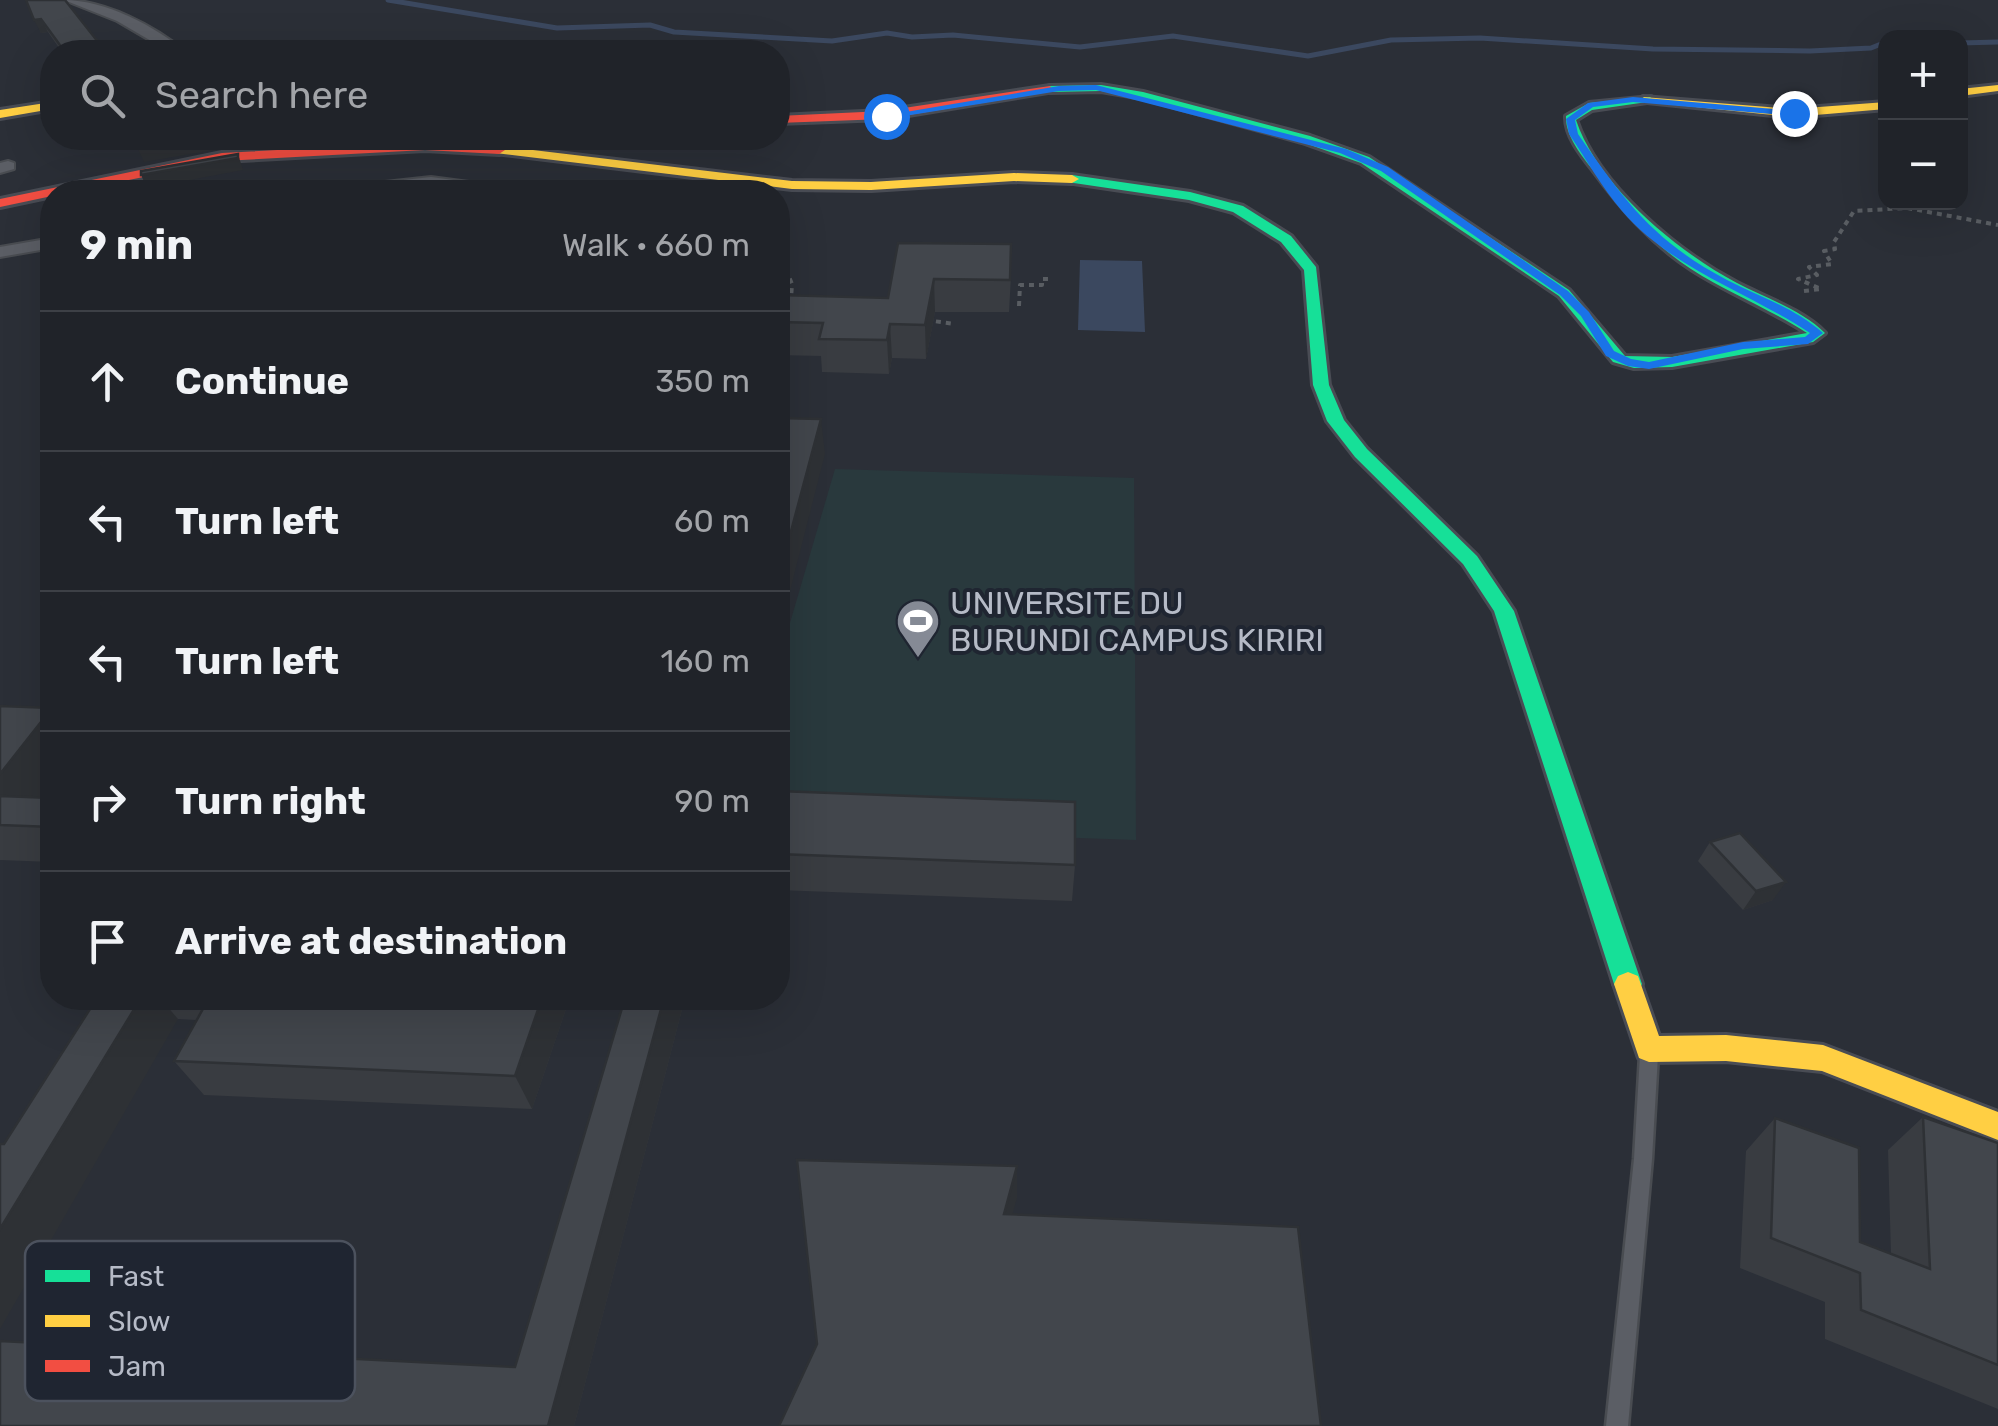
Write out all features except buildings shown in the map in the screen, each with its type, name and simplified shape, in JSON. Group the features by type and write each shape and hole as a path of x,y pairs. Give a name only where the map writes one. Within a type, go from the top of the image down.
{"street":[{"path":"70,0 121,18 159,40"},
{"path":"790,120 886,116 1059,88 1113,90 1294,136 1375,164 1564,293 1585,314 1610,353 1628,362 1662,364 1743,345 1816,338 1817,333 1694,266 1625,209 1574,134 1570,119 1591,105 1633,100 1794,113 1878,106"},
{"path":"1968,92 1998,88"},
{"path":"0,114 40,108"},
{"path":"118,180 222,157 351,150"},
{"path":"503,150 751,180"},
{"path":"790,185 871,186 1060,178 1190,196 1238,209 1266,223 1286,239 1311,270 1321,385 1336,420 1361,454 1470,560 1504,611 1649,1049 1726,1048 1823,1058 1998,1126"},
{"path":"1,206 40,197"},
{"path":"0,252 40,244"}],"lane":[{"path":"1617,1426 1643,1159 1649,1049"}],"path":[{"path":"1754,298 1821,289 1798,279 1818,275 1809,267 1832,264 1824,251 1836,249 1834,242 1854,211 1907,208 1998,224"},
{"path":"1019,306 1020,284 1042,285 1042,279 1048,279"},
{"path":"790,299 805,302"},
{"path":"922,320 955,324"}],"shaded area":[{"path":"835,469 1134,478 1136,840 790,827 790,623"}],"water":[{"path":"1080,260 1142,261 1145,332 1078,330"}],"waterway":[{"path":"388,0 557,28 650,25 674,32 832,41 887,33 912,37 953,35 1080,47 1173,36 1308,56 1391,40 1480,38 1653,49 1810,51 1878,45"},
{"path":"1968,43 1998,42"}],"traffic: fast":[{"path":"1050,89 1101,88 1143,95 1306,139 1365,160 1564,293 1619,359 1634,363 1672,362 1813,337 1817,333 1804,324 1708,273 1665,243 1628,206 1590,158 1570,119 1589,107 1647,99"},
{"path":"1072,179 1190,196 1238,209 1286,239 1311,270 1321,385 1336,421 1361,453 1470,560 1504,611 1628,984"}],"traffic: slow":[{"path":"1968,92 1998,88"},
{"path":"1647,99 1792,113 1878,106"},
{"path":"0,114 40,108"},
{"path":"499,150 750,180"},
{"path":"790,185 871,186 1014,177 1072,179"},
{"path":"1628,984 1649,1049 1726,1048 1823,1058 1998,1126"}],"traffic: jam":[{"path":"790,119 884,115 1050,89"},
{"path":"111,180 222,157 351,150"},
{"path":"0,203 40,195"}],"place":[{"name":"UNIVERSITE DU BURUNDI CAMPUS KIRIRI","path":"918,659"}],"route":[{"path":"886,116 1059,88 1096,88 1133,94 1343,151 1384,169 1564,293 1585,314 1610,353 1628,362 1649,365 1743,345 1808,340 1816,338 1817,333 1781,309 1694,266 1664,244 1625,209 1574,134 1570,119 1591,105 1633,100 1794,113"}]}
